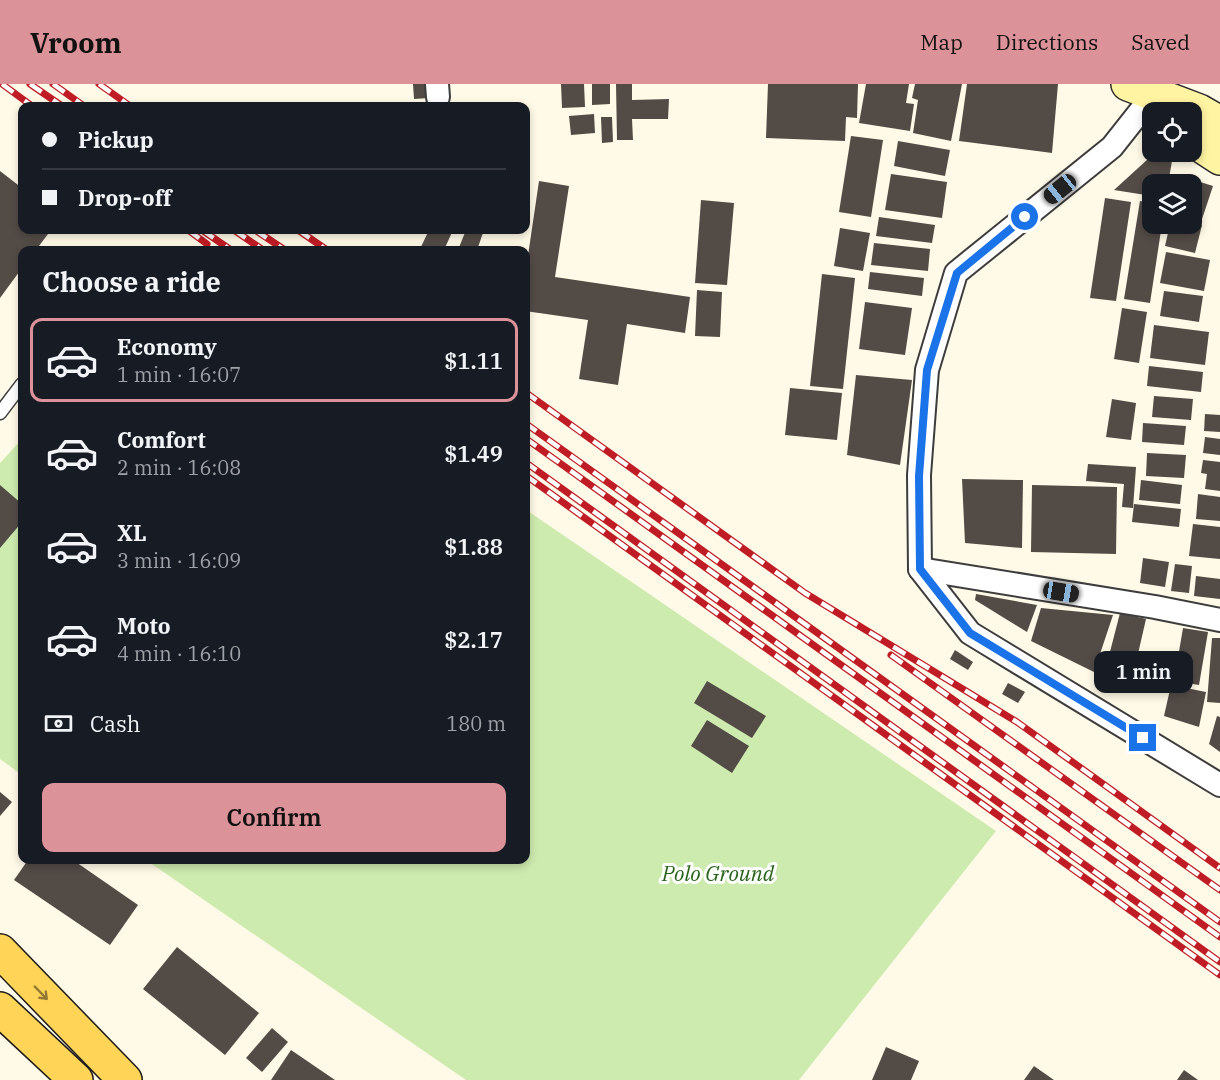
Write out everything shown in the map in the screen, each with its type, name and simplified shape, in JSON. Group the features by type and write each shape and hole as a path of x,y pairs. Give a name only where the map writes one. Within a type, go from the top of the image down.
{"main road":[{"path":"1120,84 1144,100 1199,111 1220,123"},
{"path":"1185,84 1220,108"},
{"path":"1202,146 1220,158"},
{"path":"0,951 126,1080"},
{"path":"0,1009 76,1080"}],"street":[{"path":"1144,100 1112,147 957,273 927,370 919,476 920,569 970,633 1220,785"},
{"path":"920,569 1155,607 1220,620"}],"lane":[{"path":"0,413 18,389"}],"green space":[{"path":"18,443 18,772 0,759 0,463"},
{"name":"Polo Ground","path":"530,512 996,831 799,1080 466,1080 152,864 530,864"}],"building":[{"path":"413,84 428,84 429,98 414,99"},
{"path":"561,84 584,84 585,107 562,108"},
{"path":"592,84 610,84 610,104 592,105"},
{"path":"616,84 632,84 632,100 669,99 668,119 632,119 633,140 617,140"},
{"path":"768,84 858,84 857,118 846,117 845,141 766,138"},
{"path":"866,84 909,84 906,103 914,104 910,131 859,123"},
{"path":"915,84 962,84 951,141 913,133 918,100 912,98"},
{"path":"967,84 1058,84 1052,153 959,141"},
{"path":"594,114 595,133 571,135 569,116"},
{"path":"601,117 612,117 613,142 602,143"},
{"path":"851,136 883,140 871,217 839,212"},
{"path":"898,141 950,150 945,176 894,166"},
{"path":"1145,162 1172,162 1170,174 1142,174 1142,194 1114,190"},
{"path":"0,171 18,185 18,234 48,234 39,246 18,246 18,273 0,298"},
{"path":"891,174 947,182 942,218 885,210"},
{"path":"539,181 569,186 555,277 690,297 685,333 627,324 618,385 579,379 588,320 530,312 529,246"},
{"path":"1202,183 1213,186 1202,219"},
{"path":"1105,198 1131,202 1116,301 1090,298"},
{"path":"701,200 734,203 727,285 695,283"},
{"path":"1140,201 1142,201 1142,234 1160,234 1150,303 1124,299"},
{"path":"879,217 935,225 932,243 876,236"},
{"path":"840,228 870,233 863,271 834,266"},
{"path":"427,234 451,234 446,246 421,246"},
{"path":"464,234 483,234 478,246 460,246"},
{"path":"1168,234 1200,234 1195,253 1165,246"},
{"path":"874,243 930,249 928,271 871,265"},
{"path":"1166,252 1210,260 1204,291 1160,283"},
{"path":"870,272 924,278 922,296 868,289"},
{"path":"822,274 855,278 843,389 810,386"},
{"path":"697,290 722,292 720,337 695,336"},
{"path":"1164,291 1203,296 1199,322 1160,316"},
{"path":"865,302 912,308 905,355 859,349"},
{"path":"1122,308 1147,312 1139,363 1114,359"},
{"path":"1154,325 1209,332 1205,365 1150,358"},
{"path":"1149,366 1203,372 1201,392 1147,386"},
{"path":"856,375 912,380 900,465 847,455"},
{"path":"790,388 842,393 837,440 785,435"},
{"path":"1154,396 1193,399 1191,420 1152,417"},
{"path":"1112,399 1136,403 1131,440 1106,437"},
{"path":"1205,414 1220,415 1220,432 1204,431"},
{"path":"1143,423 1186,426 1184,445 1142,442"},
{"path":"1205,437 1220,439 1220,455 1203,453"},
{"path":"1147,453 1186,455 1184,478 1146,476"},
{"path":"1203,460 1220,462 1220,491 1205,489 1207,474 1201,473"},
{"path":"1088,464 1136,467 1133,508 1122,507 1124,484 1086,481"},
{"path":"962,479 1023,480 1022,548 965,543"},
{"path":"1141,480 1182,485 1180,504 1139,500"},
{"path":"0,485 18,501 18,527 0,548"},
{"path":"1032,485 1117,487 1116,554 1031,552"},
{"path":"1198,494 1220,497 1220,521 1196,519"},
{"path":"1134,504 1181,509 1179,527 1132,522"},
{"path":"1193,524 1220,527 1220,559 1189,556"},
{"path":"1143,558 1169,562 1165,587 1140,583"},
{"path":"1175,564 1192,566 1189,593 1171,591"},
{"path":"1196,576 1220,579 1220,599 1194,596"},
{"path":"976,594 1037,605 1027,632 975,600"},
{"path":"1041,608 1113,615 1094,672 1031,641"},
{"path":"1120,613 1146,619 1129,693 1103,679"},
{"path":"1183,628 1208,632 1199,685 1174,681"},
{"path":"1212,638 1220,638 1220,703 1207,702"},
{"path":"955,650 973,662 968,670 950,659"},
{"path":"707,681 766,716 752,738 694,703"},
{"path":"1008,683 1025,692 1018,703 1002,694"},
{"path":"1171,685 1206,692 1199,727 1164,716"},
{"path":"1217,716 1220,717 1220,752 1209,744"},
{"path":"707,720 749,746 732,773 691,746"},
{"path":"0,792 12,802 0,816"},
{"path":"25,864 79,864 138,905 110,945 14,880"},
{"path":"177,947 259,1013 225,1055 143,989"},
{"path":"272,1028 288,1042 262,1072 246,1058"},
{"path":"886,1047 919,1061 911,1080 872,1080"},
{"path":"291,1050 335,1080 271,1080"},
{"path":"1034,1066 1054,1080 1024,1080"},
{"path":"1184,1070 1198,1080 1177,1080"}],"railway":[{"path":"2,84 27,102"},
{"path":"30,84 56,102"},
{"path":"53,84 78,102"},
{"path":"99,84 124,102"},
{"path":"193,234 207,244"},
{"path":"208,234 225,246"},
{"path":"240,234 257,246"},
{"path":"261,234 279,246"},
{"path":"304,234 321,246"},
{"path":"530,396 805,593 1017,722 1220,868"},
{"path":"530,427 1220,922"},
{"path":"530,442 1220,937"},
{"path":"530,466 1220,962"},
{"path":"530,479 1220,975"},
{"path":"891,655 1220,890"}],"route":[{"path":"1025,217 957,273 927,370 919,476 920,569 970,633 1143,738"}]}
